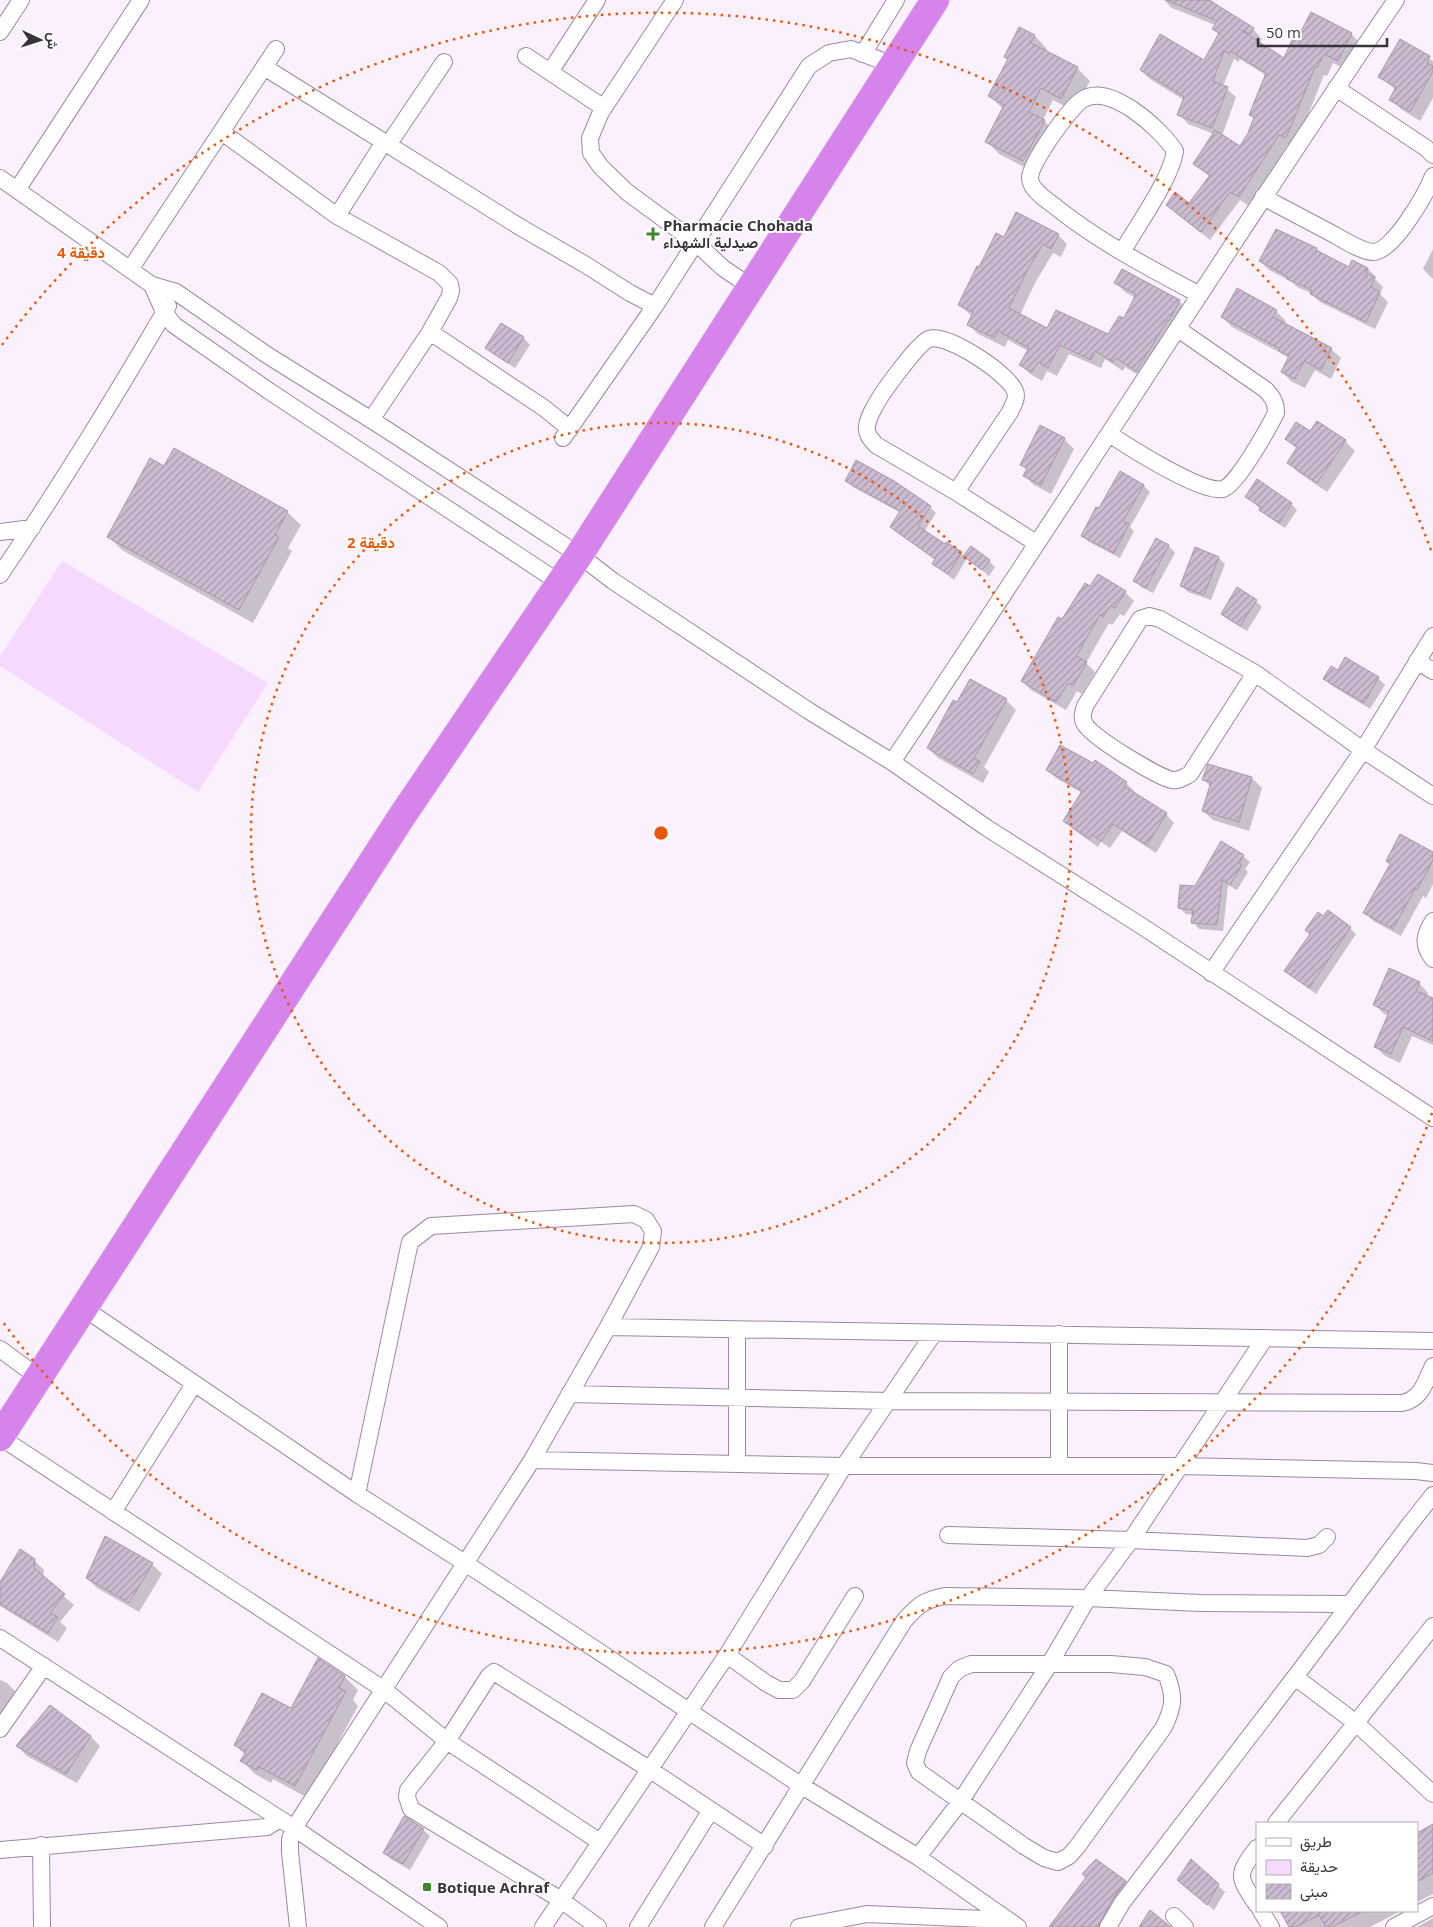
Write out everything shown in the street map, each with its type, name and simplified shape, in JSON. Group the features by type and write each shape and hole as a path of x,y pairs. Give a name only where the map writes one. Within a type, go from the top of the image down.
{"highway":[{"path":"0,1437 402,816 579,556 934,0"}],"street":[{"path":"0,32 21,0"},
{"path":"18,190 141,0"},
{"path":"550,72 597,0"},
{"path":"675,0 604,108 590,138 591,153 601,167 628,192 695,242 723,268 751,287"},
{"path":"863,54 896,0"},
{"path":"892,762 1396,0"},
{"path":"430,332 537,403 566,433 655,306 809,66 829,54 852,49 893,65"},
{"path":"131,268 276,50"},
{"path":"526,56 604,108"},
{"path":"337,216 444,62"},
{"path":"264,67 520,226 630,293 655,306"},
{"path":"1336,88 1426,148 1433,155"},
{"path":"1122,252 1161,186 1173,161 1175,151 1161,132 1128,106 1105,97 1093,96 1082,99 1036,158 1030,177 1034,188 1083,229 1122,252 1158,273 1200,294"},
{"path":"222,132 337,216 438,273 450,284 449,298 430,332 371,420"},
{"path":"1264,197 1353,246 1373,252 1386,248 1425,196 1433,176"},
{"path":"0,178 152,284 176,292 267,355 371,420 579,556 613,581 892,762 986,828 1433,1118"},
{"path":"152,284 164,312 174,325 269,391 560,583"},
{"path":"0,575 112,401 176,292"},
{"path":"1109,434 1154,462 1201,485 1222,489 1229,485 1239,474 1276,413 1274,400 1266,390 1178,329"},
{"path":"956,492 1010,412 1016,400 1016,392 1002,375 976,356 951,343 937,339 928,340 916,349 874,407 867,425 868,436 876,445 956,492 1036,543"},
{"path":"0,532 32,528"},
{"path":"1255,673 1190,774 1181,779 1167,778 1125,756 1085,726 1082,717 1085,706 1135,626 1140,619 1149,616 1160,619 1255,673 1363,750 1433,796"},
{"path":"1211,973 1363,750 1433,636"},
{"path":"1418,661 1433,671"},
{"path":"1433,921 1426,932 1425,944 1433,960"},
{"path":"298,1927 290,1852 290,1840 294,1828 532,1460 608,1327 650,1247 652,1231 646,1220 634,1214 431,1226 410,1242 356,1494"},
{"path":"84,1309 356,1494 465,1563 802,1786 918,1857 1013,1924"},
{"path":"608,1327 1433,1341"},
{"path":"736,1464 737,1330"},
{"path":"543,1927 727,1655 844,1466 934,1333"},
{"path":"1059,1334 1059,1466"},
{"path":"918,1857 960,1802 1049,1664 1088,1598 1131,1540 1265,1338"},
{"path":"0,1349 38,1377"},
{"path":"569,1394 889,1401 1402,1403 1412,1401 1420,1394 1433,1366"},
{"path":"113,1512 194,1384"},
{"path":"0,1437 383,1689 447,1741 600,1842"},
{"path":"532,1460 844,1466 1181,1466 1416,1471 1433,1473"},
{"path":"1108,1927 1122,1903 1433,1495"},
{"path":"948,1535 1131,1540 1307,1548 1318,1545 1327,1537"},
{"path":"727,1655 779,1690 793,1690 802,1681 855,1596"},
{"path":"713,1927 904,1621 915,1608 928,1599 945,1596 1088,1598 1201,1603 1350,1604"},
{"path":"1277,1822 1433,1626"},
{"path":"3,1640 294,1828 433,1926"},
{"path":"971,1664 1049,1664 1111,1664 1145,1667 1166,1674 1172,1688 1173,1709 1164,1727 1078,1847 1069,1856 1058,1862 1044,1858 1024,1846 960,1802 919,1772 916,1763 918,1750 951,1677 959,1669 971,1664"},
{"path":"0,1729 44,1666"},
{"path":"598,1927 561,1900 412,1809 407,1797 408,1790 447,1741 489,1676 494,1672 765,1846"},
{"path":"1295,1677 1356,1723 1433,1794"},
{"path":"638,1927 711,1810"},
{"path":"0,1850 267,1827 280,1819"},
{"path":"41,1846 42,1927"},
{"path":"1256,1849 1244,1865 1241,1875 1244,1885 1256,1903"},
{"path":"1394,1927 1433,1906"},
{"path":"1262,1912 1272,1927"},
{"path":"799,1927 867,1914 1013,1924"}],"green space":[{"path":"62,561 268,683 198,792 0,666 0,656"}],"building":[{"path":"1166,0 1209,0 1254,28 1250,34 1241,30 1284,58 1293,38 1297,39 1311,12 1352,33 1338,61 1324,54 1317,68 1315,67 1286,138 1279,135 1239,197 1230,192 1201,232 1166,205 1175,192 1189,203 1210,175 1193,164 1215,130 1240,146 1248,133 1254,117 1249,115 1266,73 1230,51 1229,54 1224,51 1213,81 1228,87 1212,128 1177,115 1184,97 1140,70 1160,34 1204,60 1219,33 1212,29 1217,21"},
{"path":"1019,27 1035,35 1031,43 1078,67 1061,99 1041,88 1029,112 1045,120 1023,161 985,142 1004,105 988,96 1008,59 1004,57"},
{"path":"1400,39 1430,56 1427,63 1433,66 1433,71 1410,112 1389,100 1396,87 1378,77"},
{"path":"1016,212 1059,234 1051,249 1043,244 1009,308 1047,328 1056,310 1108,334 1119,316 1124,318 1136,294 1114,283 1122,269 1180,300 1169,321 1136,371 1116,358 1113,362 1095,351 1091,360 1060,345 1048,368 1038,362 1032,372 1019,365 1029,348 998,331 995,338 967,325 973,312 958,305 996,233 1004,237"},
{"path":"1276,229 1317,248 1316,250 1349,267 1352,260 1368,268 1366,273 1375,277 1371,287 1380,292 1366,322 1310,294 1312,290 1287,279 1288,277 1259,261"},
{"path":"1237,288 1277,310 1273,317 1332,348 1321,370 1304,361 1295,379 1281,372 1289,356 1279,351 1280,349 1221,317"},
{"path":"501,323 524,337 508,363 485,348"},
{"path":"1317,421 1346,440 1317,483 1287,463 1297,447 1285,439 1296,422 1310,431"},
{"path":"1040,425 1065,438 1041,485 1023,476 1027,468 1020,465"},
{"path":"174,448 288,511 275,535 279,537 239,610 107,537 150,458 164,466"},
{"path":"856,460 894,481 931,506 918,526 945,544 946,542 962,552 948,574 932,564 935,559 890,527 900,511 845,481"},
{"path":"1120,471 1144,485 1123,521 1129,524 1114,553 1081,536 1096,507 1099,508"},
{"path":"1257,479 1292,503 1279,523 1259,510 1261,507 1245,497"},
{"path":"1156,538 1169,545 1146,588 1133,581"},
{"path":"971,546 990,560 982,570 963,556"},
{"path":"1195,547 1219,557 1204,595 1180,586"},
{"path":"1098,574 1126,591 1115,608 1110,606 1103,617 1100,615 1076,656 1087,662 1073,686 1068,683 1056,702 1021,681 1058,617 1062,619 1085,583 1090,586"},
{"path":"1237,587 1257,600 1240,626 1221,614"},
{"path":"1345,657 1379,677 1364,703 1323,679 1331,666 1338,670"},
{"path":"970,679 1007,699 974,758 980,762 973,774 927,748 953,700 957,702"},
{"path":"1060,745 1093,763 1095,760 1127,782 1124,786 1167,813 1147,845 1113,824 1101,841 1092,835 1089,839 1063,821 1082,791 1046,770"},
{"path":"1208,764 1252,777 1239,822 1202,811 1211,782 1202,780"},
{"path":"1400,834 1433,852 1433,860 1393,929 1363,913 1390,864 1386,861"},
{"path":"1221,841 1244,855 1239,863 1242,865 1230,885 1222,880 1217,925 1191,923 1193,910 1178,908 1180,885 1195,886"},
{"path":"1328,910 1351,927 1309,988 1284,971 1310,934 1305,930 1318,912 1323,916"},
{"path":"1389,968 1420,982 1416,991 1433,998 1433,1041 1403,1027 1391,1054 1374,1047 1389,1012 1373,1005"},
{"path":"105,1536 153,1563 129,1603 86,1578"},
{"path":"20,1549 35,1559 34,1568 65,1594 50,1613 58,1617 48,1633 0,1604 0,1582"},
{"path":"318,1658 345,1676 339,1688 346,1691 295,1786 259,1767 257,1770 240,1761 246,1752 234,1745 262,1693 291,1708"},
{"path":"50,1705 91,1736 66,1774 16,1746"},
{"path":"404,1816 424,1829 403,1864 383,1853"},
{"path":"1433,1824 1433,1873 1418,1881 1418,1832"},
{"path":"1096,1859 1126,1881 1113,1898 1098,1927 1049,1927 1086,1877 1082,1874"},
{"path":"1191,1859 1219,1884 1207,1905 1177,1880"},
{"path":"1150,1910 1171,1927 1139,1927"},
{"path":"1281,1912 1361,1912 1332,1927 1326,1927 1319,1915 1296,1927 1289,1927"}],"place":[{"name":"Pharmacie Chohada صيدلية الشهداء","path":"653,234"},
{"name":"Botique Achraf","path":"427,1887"}]}
